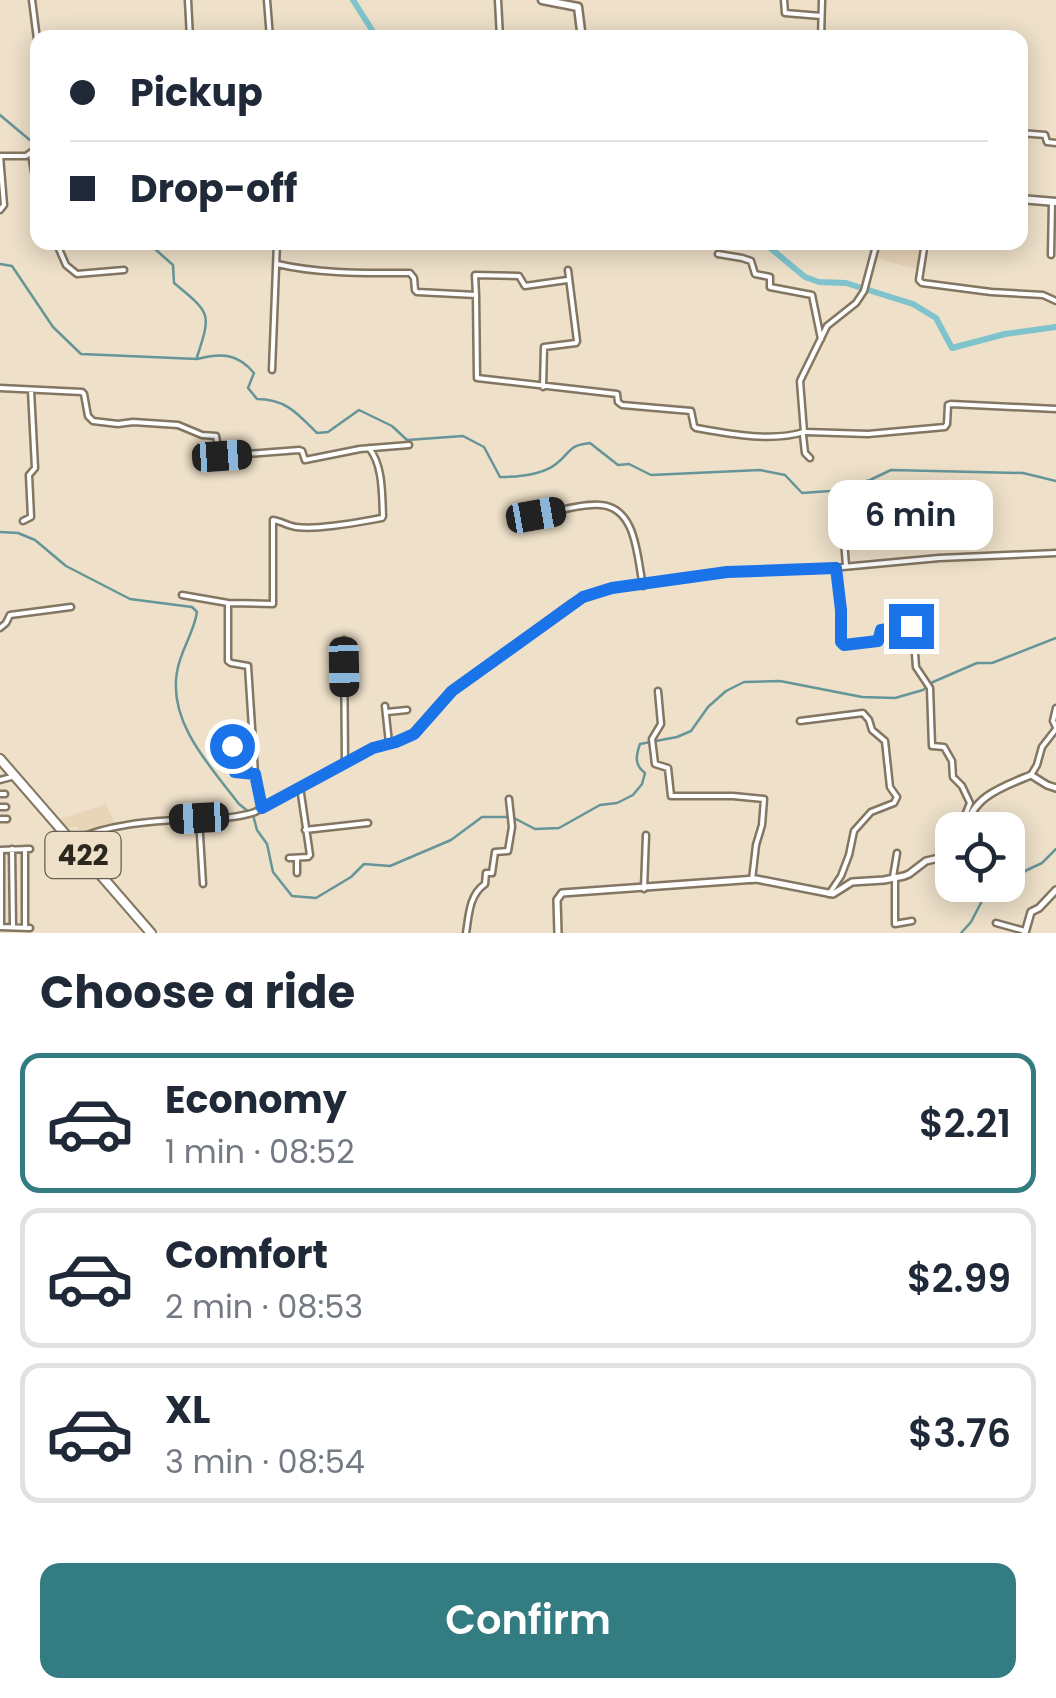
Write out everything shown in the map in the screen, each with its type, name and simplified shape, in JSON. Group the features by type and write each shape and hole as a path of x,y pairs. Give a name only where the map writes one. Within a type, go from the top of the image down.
{"main road":[{"path":"542,0 579,3 582,30"},
{"path":"1028,200 1054,202"},
{"name":"422","path":"0,759 151,933"}],"street":[{"path":"32,0 36,30"},
{"path":"188,0 190,30"},
{"path":"267,0 269,30"},
{"path":"498,0 500,30"},
{"path":"784,0 785,14 821,16"},
{"path":"821,30 822,0"},
{"path":"1028,133 1045,134 1047,142 1056,143"},
{"path":"0,210 4,205 0,156 30,154"},
{"path":"1050,255 1054,202"},
{"path":"59,250 66,266 76,274 124,270"},
{"path":"272,370 277,250"},
{"path":"810,458 805,453 800,381 827,326 856,303 864,290 875,250"},
{"path":"924,250 919,280 922,283 1043,295 1056,301"},
{"path":"718,254 751,261 755,274 770,277 770,287 812,295 820,338"},
{"path":"276,264 349,272 410,273 417,292 476,295"},
{"path":"542,387 544,347 577,341 568,270"},
{"path":"569,280 525,286 520,276 475,274 477,378 617,394 622,405 688,410 693,413 696,428 735,434 868,434 945,427 951,404 1056,409"},
{"path":"0,388 82,392 92,421 178,424 216,436 222,456 300,450 305,460 369,448 408,446"},
{"path":"23,520 31,517 30,475 35,468 32,390"},
{"path":"182,595 274,604 273,520 310,527 382,518 377,460 369,448"},
{"path":"536,515 598,505 626,516 643,586"},
{"path":"844,540 846,567"},
{"path":"72,842 89,834 144,822 236,818 262,808 373,748 414,734 452,691 576,600 612,588 727,572 1056,553"},
{"path":"836,568 844,645 878,641 881,630 913,627 916,667 930,688 932,746 944,747 952,761 953,777 970,803 966,812"},
{"path":"228,602 228,660 246,664 248,669 255,774 262,808"},
{"path":"0,628 10,615 72,608"},
{"path":"344,640 344,763"},
{"path":"658,692 661,724 652,739 655,764 668,768 670,796 764,799 752,880"},
{"path":"974,812 989,793 1032,775 1044,742 1056,728 1056,708"},
{"path":"389,743 386,709 407,710"},
{"path":"800,721 863,713 884,741 890,787 898,797 894,803 870,812 854,831 849,855 829,894"},
{"path":"217,734 219,744 233,748 235,772 255,774"},
{"path":"1032,775 1056,788"},
{"path":"0,780 16,776"},
{"path":"289,858 310,855 300,787"},
{"path":"466,933 472,898 486,884 486,873 492,872 496,852 508,851 512,827 508,799"},
{"path":"199,818 203,884"},
{"path":"0,819 7,819"},
{"path":"305,830 368,823"},
{"path":"644,889 646,836"},
{"path":"27,849 28,928 0,927 0,850 12,850 27,849"},
{"path":"12,850 13,928"},
{"path":"897,852 895,924 912,920"},
{"path":"297,858 297,873"},
{"path":"558,933 557,900 562,893 763,880 829,894 852,882 909,874 935,859"},
{"path":"996,923 1025,932 1031,912 1056,890"}],"shaded area":[{"path":"877,250 924,250 920,270 875,258"},
{"path":"106,804 116,826 82,835 76,826 65,830 57,820"}],"waterway":[{"path":"353,0 372,30"},
{"path":"0,115 30,140"},
{"path":"156,250 173,265 174,283 205,314 205,331 197,357"},
{"path":"773,250 805,277 846,283 913,304 936,318 952,348 1005,334 1056,327"},
{"path":"0,264 12,266 53,327 81,354 197,359 228,356 254,373 248,388 257,399 284,405 317,433 328,432 359,410 392,426 407,440 463,436 484,447 500,477 544,471 573,448 590,443 618,465 629,464 651,475 760,470 785,475 802,493 830,491 891,470 1023,473 1056,481"},
{"path":"0,532 18,533 35,540 66,566 130,599 192,607 197,612 177,672 179,709 194,743 249,812"},
{"path":"253,815 267,844 273,872 292,896 316,898 351,877 364,864 390,866 451,840 482,817 512,817 535,829 559,828 600,805 617,803 633,795 645,773 637,760 640,744 691,731 708,707 744,682 780,681 862,697 895,698 923,690 977,663 992,663 1056,638"},
{"path":"961,933 984,897 1010,894 1025,871 1042,863 1056,849"}],"route":[{"path":"232,746 235,772 255,774 262,808 373,748 414,734 452,691 508,649 576,600 612,588 727,572 836,568 844,645 878,641 881,630 911,626"}]}
